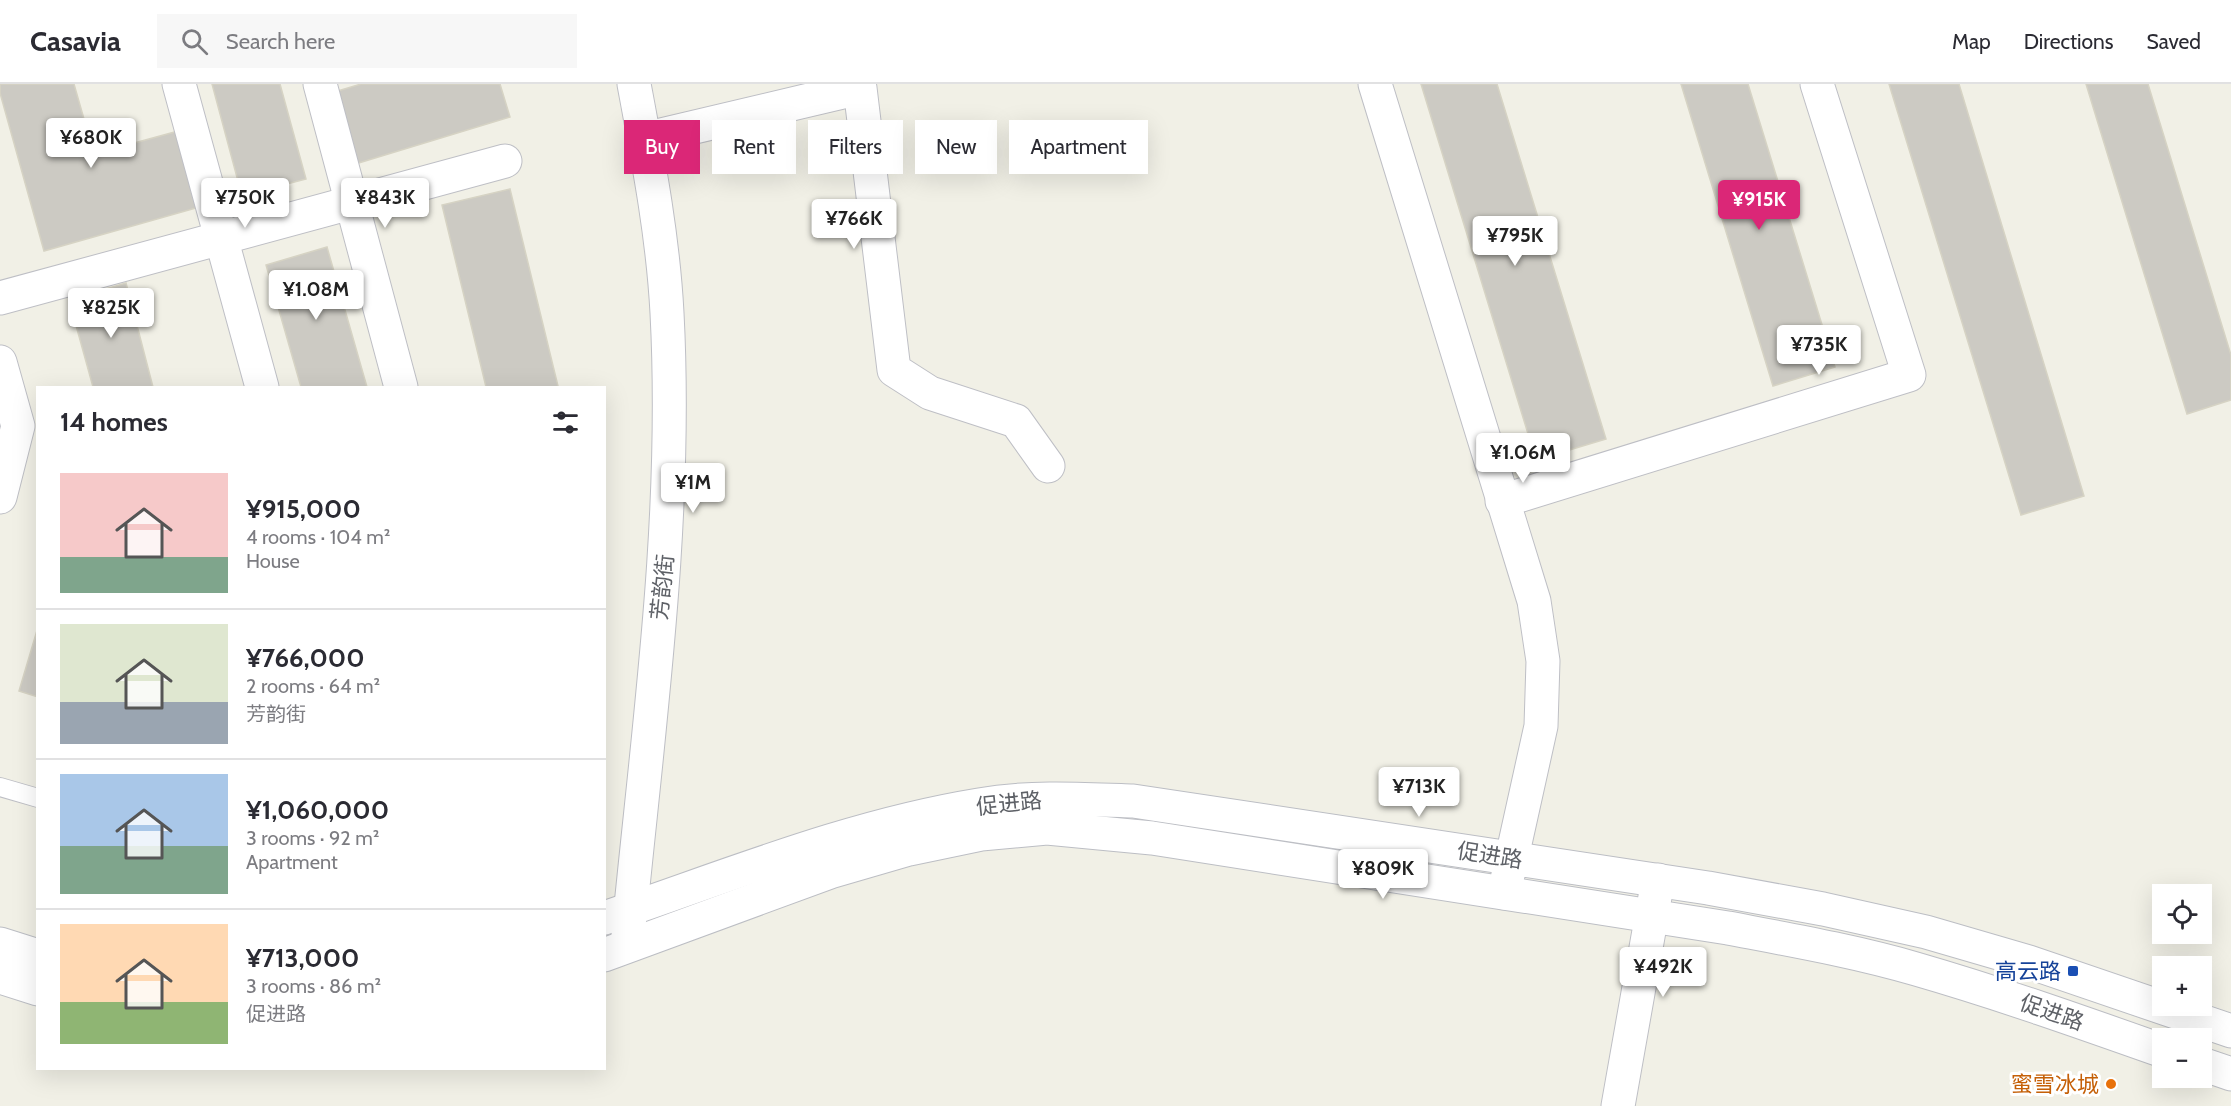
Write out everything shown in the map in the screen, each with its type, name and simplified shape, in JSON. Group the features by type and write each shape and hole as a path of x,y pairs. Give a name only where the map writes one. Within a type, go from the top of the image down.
{"street":[{"path":"179,84 262,386"},
{"path":"320,84 401,386"},
{"name":"芳韵街","path":"633,84 640,120"},
{"path":"1375,84 1534,601 1543,661 1541,726 1504,893"},
{"path":"1502,501 1909,375 1817,84"},
{"path":"700,127 860,88 894,370 930,393 1016,421 1048,466"},
{"path":"0,298 505,161"},
{"name":"芳韵街","path":"616,951 618,914 667,537 667,312 651,174"},
{"path":"0,362 18,426 0,497"},
{"name":"促进路","path":"618,914 822,843 903,820 980,804 1049,798 1133,801 1658,880 1824,909 1926,932 2029,962 2231,1031"},
{"name":"促进路","path":"616,951 830,872 897,852 981,834 1047,828 1143,836 1652,916 1813,944 1914,968 1998,994 2152,1047"},
{"path":"1618,1106 1658,880"},
{"path":"0,944 36,955"},
{"path":"0,977 36,988"},
{"path":"2212,1067 2231,1074"}],"lane":[{"path":"0,787 36,797"}],"building":[{"path":"0,84 74,84 94,154 182,130 203,206 44,251 0,93"},
{"path":"212,84 280,84 306,179 242,196"},
{"path":"361,84 500,84 510,117 352,165 331,93"},
{"path":"1421,84 1497,84 1606,439 1536,460"},
{"path":"1681,84 1748,84 1835,367 1773,386"},
{"path":"1889,84 1959,84 2084,496 2021,515"},
{"path":"2086,84 2148,84 2231,355 2231,400 2187,414"},
{"path":"510,189 558,386 486,386 442,205"},
{"path":"327,247 367,386 301,386 266,265"},
{"path":"126,283 153,386 93,386 69,300"},
{"path":"36,634 36,696 19,691"}],"place":[{"name":"高云路","path":"2073,971"},
{"name":"蜜雪冰城","path":"2111,1084"}]}
